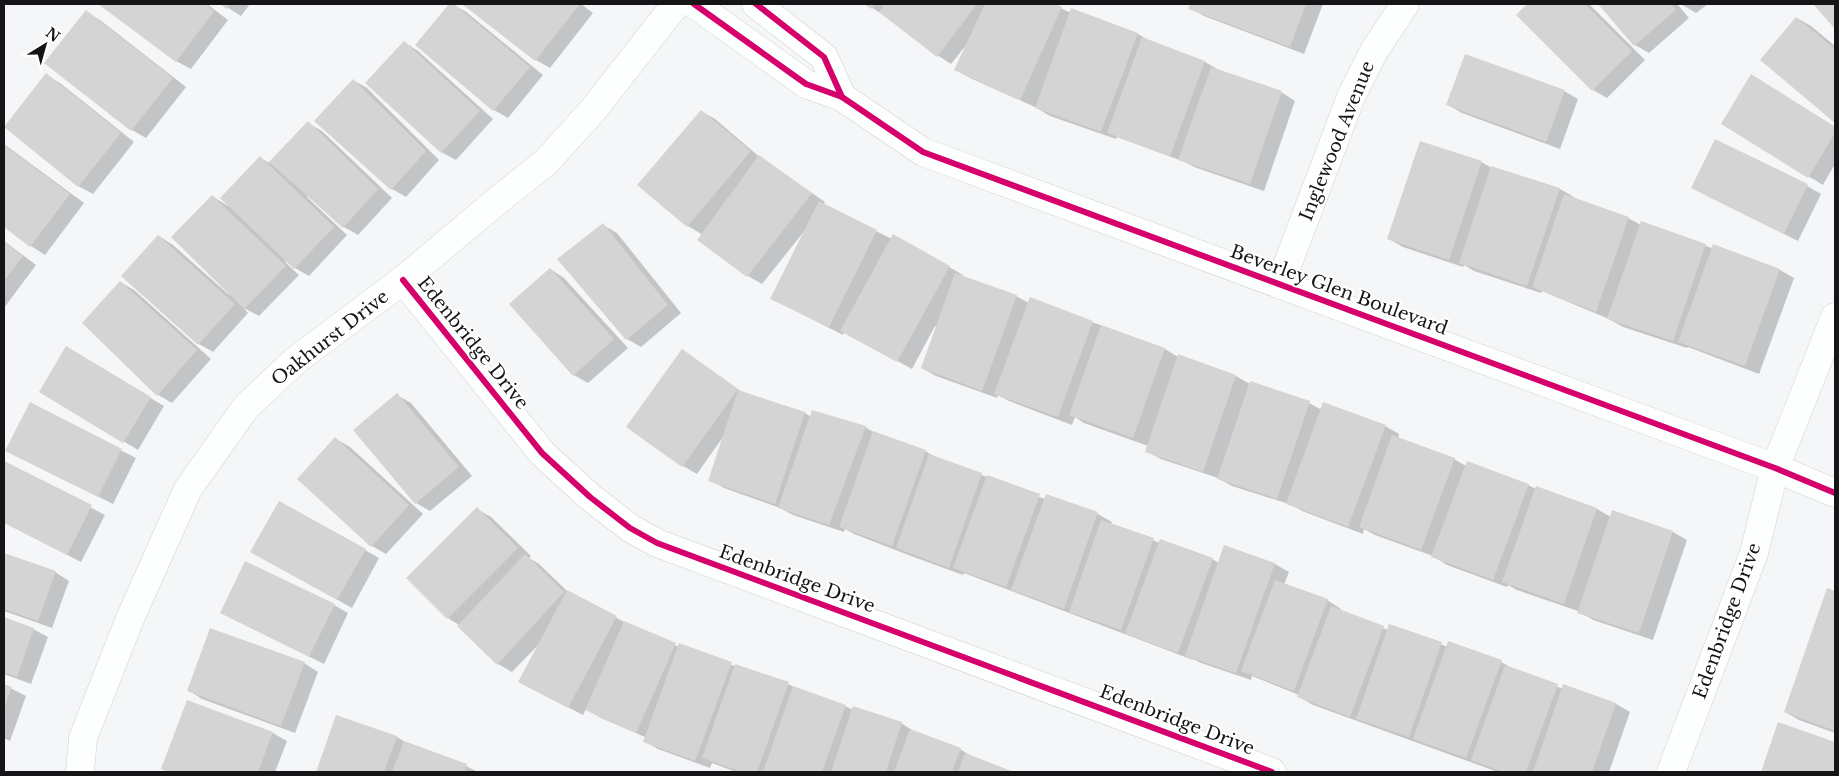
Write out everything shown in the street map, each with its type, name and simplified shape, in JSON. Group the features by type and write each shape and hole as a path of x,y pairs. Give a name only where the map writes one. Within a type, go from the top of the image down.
{"street":[{"name":"Oakhurst Drive","path":"80,772 83,738 129,621 188,489 246,407 294,361 403,280 546,162 593,110 676,4"},
{"name":"Beverley Glen Boulevard","path":"694,4 806,84 842,96 923,152 1775,468 1835,493"},
{"path":"756,4 824,57 842,96"},
{"name":"Inglewood Avenue","path":"1280,284 1351,97 1374,51 1405,4"},
{"name":"Edenbridge Drive","path":"403,280 542,453 590,497 630,528 657,543 1272,772"},
{"name":"Edenbridge Drive","path":"1671,772 1754,552 1775,468 1835,317"}],"building":[{"path":"98,4 205,4 214,11 176,62"},
{"path":"220,4 230,4 227,9"},
{"path":"449,4 454,4 530,67 493,111 415,45"},
{"path":"462,4 580,4 535,61"},
{"path":"864,4 875,4 871,9"},
{"path":"885,4 977,4 937,57 879,12"},
{"path":"985,4 1055,4 1062,7 1020,100 954,70"},
{"path":"1190,4 1306,4 1290,47 1188,9"},
{"path":"1527,4 1585,4 1632,51 1592,91 1516,15"},
{"path":"1598,4 1671,4 1676,10 1634,46"},
{"path":"1813,4 1835,4 1835,29"},
{"path":"1071,8 1138,33 1101,132 1035,108"},
{"path":"86,10 173,78 131,131 44,63"},
{"path":"1796,17 1835,49 1835,123 1760,60"},
{"path":"1142,37 1205,61 1170,156 1107,133"},
{"path":"404,41 480,111 441,153 365,83"},
{"path":"1465,54 1565,90 1546,142 1446,105"},
{"path":"1211,67 1282,91 1250,184 1178,160"},
{"path":"46,73 121,133 78,187 4,127"},
{"path":"1751,74 1835,127 1835,133 1808,178 1721,124"},
{"path":"353,79 426,151 391,190 314,121"},
{"path":"701,110 751,151 687,227 637,185"},
{"path":"308,121 378,189 343,228 269,162"},
{"path":"1715,139 1808,184 1784,234 1691,188"},
{"path":"1420,141 1482,161 1449,260 1387,239"},
{"path":"4,145 70,194 30,247 4,227"},
{"path":"759,155 812,193 747,277 697,240"},
{"path":"260,156 334,227 294,269 220,198"},
{"path":"1491,166 1560,188 1527,286 1459,263"},
{"path":"1564,194 1629,217 1596,312 1532,287"},
{"path":"212,195 286,266 244,309 171,237"},
{"path":"819,201 877,230 829,327 770,299"},
{"path":"1641,221 1706,244 1673,341 1607,319"},
{"path":"603,223 668,305 626,340 557,259"},
{"path":"893,234 950,266 897,362 840,331"},
{"path":"158,235 235,304 198,345 121,276"},
{"path":"4,242 23,256 4,281"},
{"path":"1713,244 1780,269 1745,366 1678,342"},
{"path":"550,268 614,339 573,376 509,304"},
{"path":"955,273 1017,295 982,391 921,368"},
{"path":"120,281 197,350 157,396 82,323"},
{"path":"1030,297 1093,321 1058,417 994,394"},
{"path":"1101,325 1165,348 1133,438 1069,415"},
{"path":"66,346 151,397 123,443 39,392"},
{"path":"682,349 738,389 682,467 626,427"},
{"path":"1178,354 1236,375 1203,472 1145,452"},
{"path":"1250,381 1310,401 1277,499 1217,479"},
{"path":"738,390 805,412 775,504 708,481"},
{"path":"397,393 459,467 415,504 353,430"},
{"path":"30,402 122,449 98,497 5,451"},
{"path":"1323,402 1386,425 1348,527 1286,504"},
{"path":"812,410 866,426 829,525 778,508"},
{"path":"873,431 926,450 892,546 839,527"},
{"path":"1392,435 1455,458 1421,550 1359,527"},
{"path":"335,437 409,505 371,547 297,479"},
{"path":"929,454 982,473 949,568 896,548"},
{"path":"4,461 92,505 67,555 4,523"},
{"path":"1467,461 1529,484 1493,580 1431,557"},
{"path":"987,475 1040,494 1006,587 953,568"},
{"path":"1536,486 1597,508 1564,604 1502,582"},
{"path":"1046,494 1098,512 1064,609 1011,590"},
{"path":"279,501 366,549 337,600 250,552"},
{"path":"477,507 518,548 447,619 406,578"},
{"path":"1612,510 1673,531 1639,633 1577,613"},
{"path":"1101,520 1154,538 1121,630 1069,612"},
{"path":"1160,539 1213,558 1178,653 1125,634"},
{"path":"1224,545 1275,563 1236,673 1185,656"},
{"path":"4,553 56,571 38,621 4,609"},
{"path":"525,554 564,592 497,665 457,626"},
{"path":"245,561 335,604 309,657 220,613"},
{"path":"1275,580 1328,599 1294,691 1241,671"},
{"path":"1827,588 1835,591 1835,731 1784,712"},
{"path":"567,590 617,616 568,708 518,682"},
{"path":"1331,606 1384,626 1350,717 1297,697"},
{"path":"4,617 34,628 17,677 4,672"},
{"path":"624,621 676,643 636,733 585,710"},
{"path":"1389,624 1442,642 1409,737 1356,719"},
{"path":"210,628 305,662 281,726 187,691"},
{"path":"1448,641 1502,660 1466,758 1413,739"},
{"path":"679,643 732,662 695,761 643,742"},
{"path":"735,664 789,682 757,772 742,772 702,758"},
{"path":"1505,665 1558,684 1526,772 1503,772 1471,760"},
{"path":"4,684 12,687 4,709"},
{"path":"1563,684 1616,703 1592,772 1533,772"},
{"path":"793,686 846,705 822,772 763,772"},
{"path":"187,700 273,732 258,772 168,772 161,769"},
{"path":"853,706 902,722 886,772 831,772"},
{"path":"336,715 397,736 384,772 316,772"},
{"path":"1778,722 1835,742 1835,772 1761,772"},
{"path":"910,729 961,748 952,772 894,772"},
{"path":"404,741 467,764 464,772 392,772"},
{"path":"965,753 1014,772 958,772"}],"cycle path":[{"path":"694,4 806,84 842,97 923,152 1775,468 1835,493"},
{"path":"756,4 824,57 842,97"},
{"path":"403,280 542,453 590,497 630,528 657,543 1272,772"}]}
